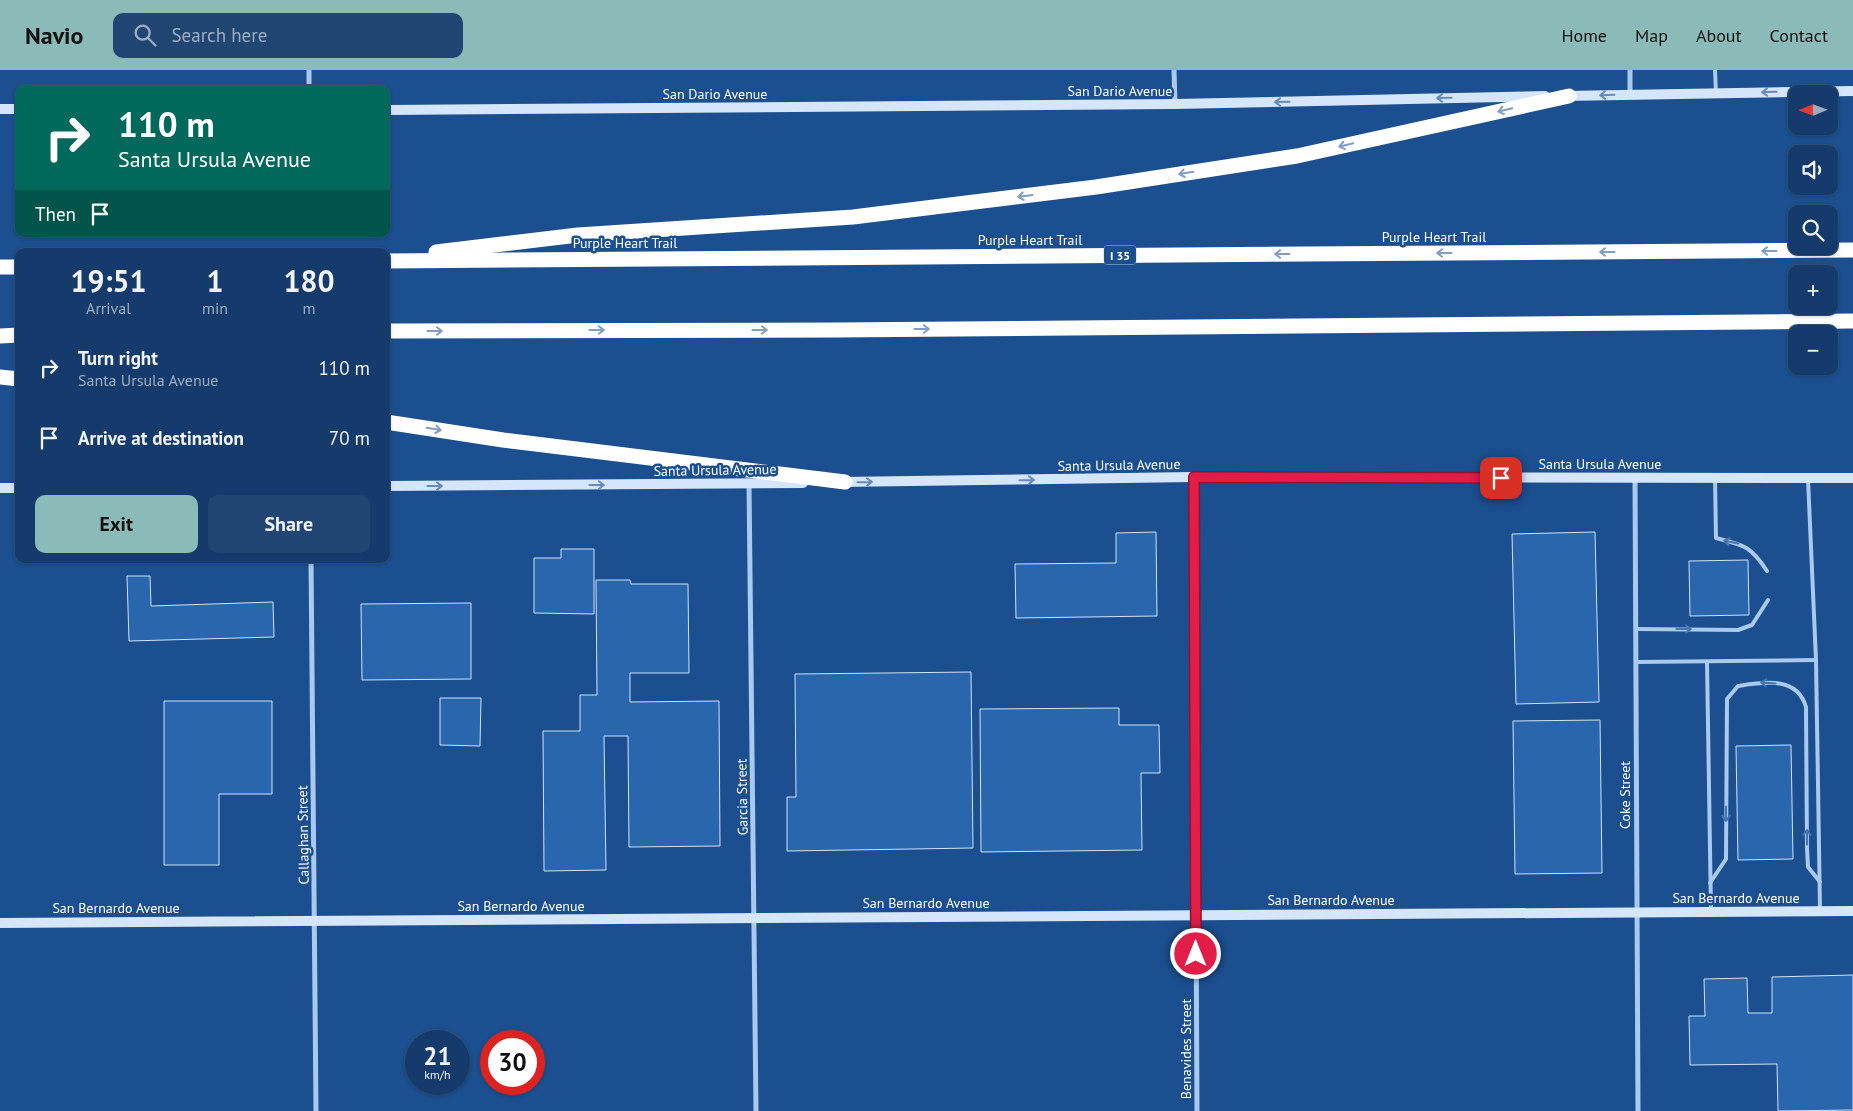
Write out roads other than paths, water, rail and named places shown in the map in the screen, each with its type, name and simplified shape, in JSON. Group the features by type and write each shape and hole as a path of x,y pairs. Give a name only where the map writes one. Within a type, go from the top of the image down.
{"highway":[{"path":"390,259 578,235 853,217 1096,187 1298,156 1570,96"},
{"name":"Purple Heart Trail","path":"390,260 1853,250"},
{"path":"0,267 15,267"},
{"path":"390,331 846,330 1853,322"},
{"path":"0,336 15,336"},
{"path":"0,377 15,379"},
{"path":"390,423 504,440 845,482"}],"main road":[{"name":"San Dario Avenue","path":"390,110 1175,104 1853,91"},
{"path":"0,109 15,109"},
{"name":"Santa Ursula Avenue","path":"390,486 1194,477 1853,478"},
{"path":"0,488 15,488"},
{"name":"San Bernardo Avenue","path":"0,923 1853,911"}],"street":[{"path":"308,70 309,85"},
{"path":"1174,70 1175,104"},
{"path":"1630,70 1630,94"},
{"name":"Benavides Street","path":"1194,477 1197,1111"},
{"name":"Coke Street","path":"1635,478 1638,1111"},
{"name":"Garcia Street","path":"749,483 756,1111"},
{"name":"Callaghan Street","path":"311,563 316,1111"}],"lane":[{"path":"1715,70 1716,93"},
{"path":"1715,478 1716,538 1742,544 1757,555 1767,572"},
{"path":"1808,478 1816,660 1820,911"},
{"path":"1636,629 1738,630 1752,625 1768,600"},
{"path":"1636,662 1816,660"},
{"path":"1707,662 1711,912"},
{"path":"1710,883 1726,859 1727,700 1738,686 1763,682 1789,685 1803,697 1806,708 1808,867 1820,882"}]}
